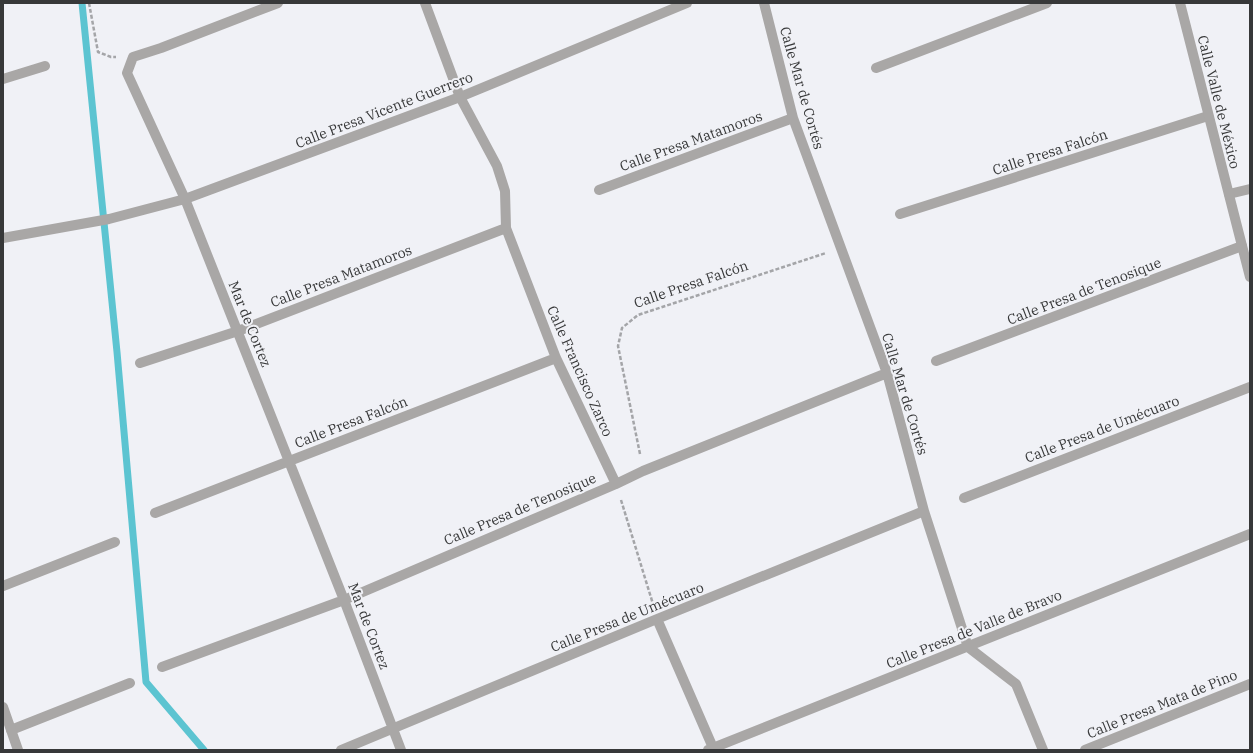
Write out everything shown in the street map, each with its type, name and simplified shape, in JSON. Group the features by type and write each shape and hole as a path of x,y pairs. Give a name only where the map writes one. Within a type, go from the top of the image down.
{"street":[{"path":"133,56 161,48 278,3"},
{"name":"Calle Francisco Zarco","path":"425,3 460,97 497,166 505,191 506,228 556,358 616,484"},
{"name":"Calle Presa Vicente Guerrero","path":"3,238 84,222 109,219 185,199 460,97 687,3"},
{"name":"Calle Mar de Cortés","path":"764,3 793,118 887,372 924,512 968,647"},
{"path":"876,68 1047,3"},
{"name":"Calle Valle de México","path":"1180,3 1250,277"},
{"name":"Mar de Cortez","path":"133,56 127,73 185,199 344,600 401,750"},
{"path":"3,79 45,66"},
{"name":"Calle Presa Falcón","path":"900,214 1208,116"},
{"name":"Calle Presa Matamoros","path":"599,190 793,118"},
{"path":"1228,194 1250,189"},
{"name":"Calle Presa Matamoros","path":"140,363 238,331 506,228"},
{"name":"Calle Presa de Tenosique","path":"936,361 1242,246"},
{"name":"Calle Presa Falcón","path":"155,513 556,358"},
{"name":"Calle Presa de Tenosique","path":"162,667 344,600 616,484 643,471 887,372"},
{"name":"Calle Presa de Umécuaro","path":"964,498 1250,387"},
{"name":"Calle Presa de Umécuaro","path":"341,750 657,619 924,512"},
{"name":"Calle Presa de Valle de Bravo","path":"712,749 1250,534"},
{"path":"3,586 115,542"},
{"path":"657,619 712,749"},
{"path":"968,647 1016,684 1043,750"},
{"path":"11,730 130,683"},
{"name":"Calle Presa Mata de Pino","path":"1085,750 1250,684"},
{"path":"3,707 18,750"}],"path":[{"path":"89,3 98,52 111,57 133,56"},
{"name":"Calle Presa Falcón","path":"643,471 618,346 622,328 638,315 841,248"},
{"path":"616,484 657,619"}],"waterway":[{"path":"82,3 117,352 146,682 204,750"}]}
